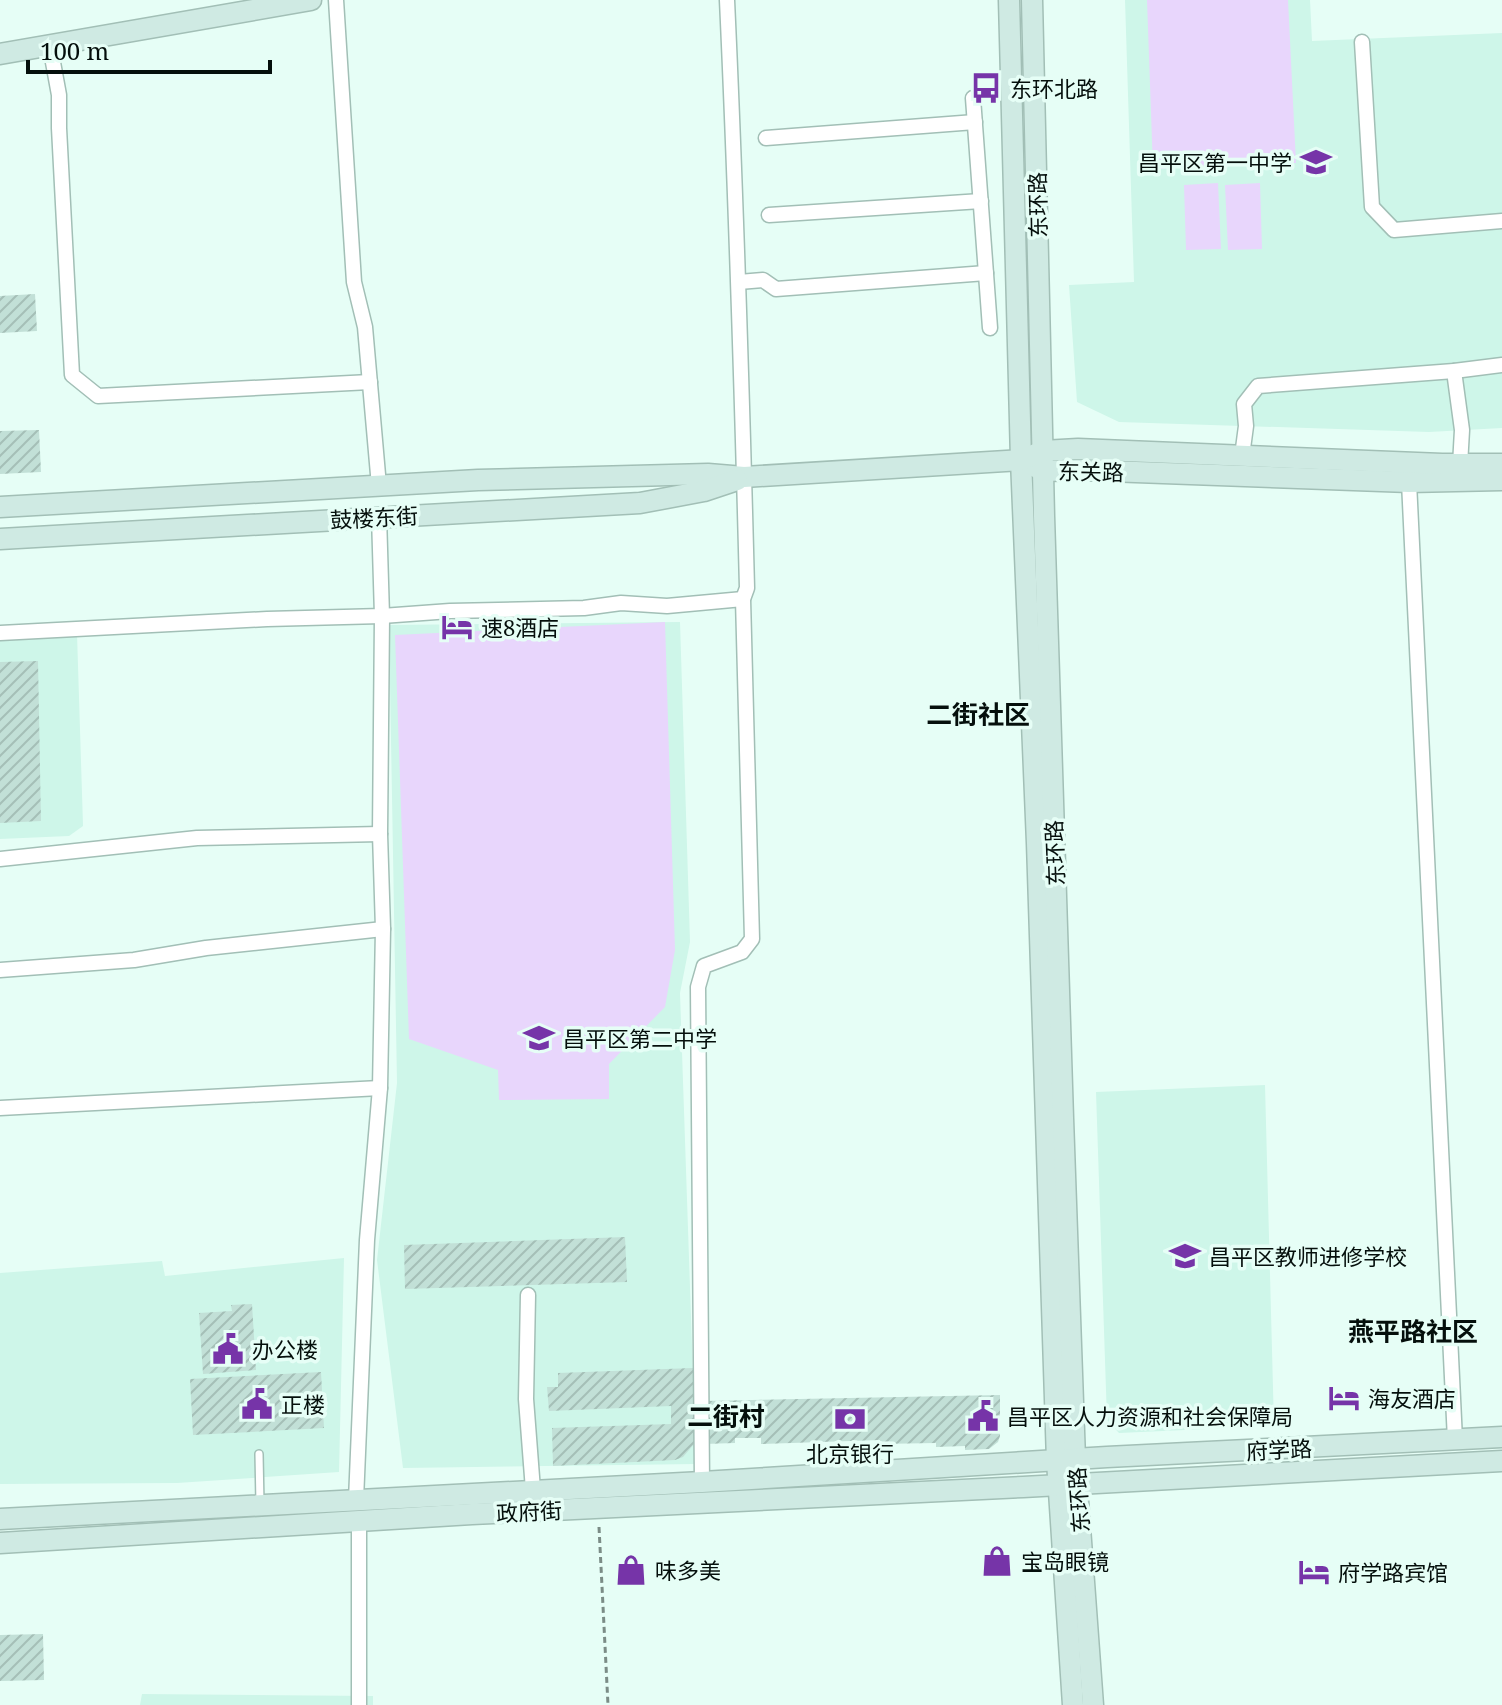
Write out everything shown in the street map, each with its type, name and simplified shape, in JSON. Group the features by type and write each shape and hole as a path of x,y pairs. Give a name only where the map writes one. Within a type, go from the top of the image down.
{"street":[{"path":"0,54 311,0"},
{"path":"336,0 354,282 365,327 379,486"},
{"path":"702,1482 698,987 704,966 742,952 752,939 739,282 727,0"},
{"name":"东环路","path":"1009,0 1021,460 1066,1460 1093,1705"},
{"name":"东环路","path":"1032,0 1058,976 1066,1460"},
{"path":"1362,42 1372,207 1394,230 1502,221"},
{"path":"50,46 59,95 72,375 98,396 370,382"},
{"path":"973,98 990,328"},
{"path":"766,138 975,122"},
{"path":"769,215 981,201"},
{"path":"739,282 763,280 776,289 986,273"},
{"path":"1242,456 1246,426 1244,404 1258,386 1502,365"},
{"path":"1454,371 1462,430 1460,465"},
{"name":"东关路","path":"1043,461 1078,449 1460,465 1502,464"},
{"name":"东关路","path":"1021,460 1043,461 1081,470 1409,482 1502,480"},
{"name":"鼓楼东街","path":"0,507 478,480 708,474 744,477 1021,460"},
{"name":"鼓楼东街","path":"0,539 640,503 704,491 744,477"},
{"path":"1409,482 1455,1440"},
{"path":"359,1705 358,1510 367,1240 380,1088 383,929 379,516"},
{"path":"0,633 450,611 584,608 621,603 667,606 743,599"},
{"path":"0,859 197,838 380,834"},
{"path":"0,970 134,960 206,948 383,929"},
{"path":"0,1108 380,1088"},
{"path":"528,1295 526,1399 533,1490"},
{"name":"府学路","path":"1066,1460 1502,1437"},
{"name":"政府街","path":"0,1543 358,1510 533,1490 1066,1460"},
{"name":"府学路","path":"1068,1484 1502,1461"},
{"name":"东环路","path":"1068,1484 1073,1705"},
{"name":"政府街","path":"0,1519 260,1506 358,1510 721,1503 1068,1484"}],"lane":[{"path":"259,1454 260,1506"}],"path":[{"path":"598,1507 608,1705"}],"shaded area":[{"name":"昌平区第一中学","path":"1125,0 1310,0 1312,41 1502,33 1502,428 1429,432 1119,422 1077,402 1069,285 1134,282"},
{"path":"1147,0 1288,0 1296,163 1153,169"},
{"path":"1218,183 1221,249 1186,250 1184,185"},
{"path":"1260,183 1262,249 1228,250 1225,185"},
{"path":"665,622 675,950 665,1007 609,1064 609,1099 499,1100 498,1070 409,1039 395,635"},
{"name":"昌平区第二中学","path":"680,622 690,942 680,993 696,1464 403,1468 377,1260 397,1083 389,625"},
{"path":"77,634 83,826 69,836 0,839 0,638"},
{"name":"昌平区教师进修学校","path":"1265,1085 1274,1426 1119,1433 1107,1420 1096,1092"},
{"path":"344,1258 339,1472 177,1483 0,1484 0,1273 162,1261 165,1276"},
{"path":"142,1694 373,1696 373,1705 140,1705"}],"building":[{"path":"35,294 37,331 0,333 0,296"},
{"path":"39,430 41,472 0,474 0,431"},
{"path":"38,661 41,821 0,823 0,662"},
{"path":"625,1237 627,1282 405,1289 404,1245"},
{"name":"办公楼","path":"252,1304 256,1370 203,1374 199,1313 232,1311 231,1305"},
{"path":"693,1368 695,1443 683,1457 675,1460 553,1466 552,1428 671,1424 671,1406 549,1411 547,1387 558,1387 558,1373"},
{"name":"正楼","path":"321,1372 324,1428 193,1435 190,1379"},
{"path":"1000,1395 1000,1436 989,1449 936,1447 936,1443 880,1444 880,1440 761,1444 761,1438 735,1438 735,1443 704,1444 703,1401"},
{"path":"43,1634 44,1680 0,1681 0,1635"}],"place":[{"name":"东环北路","path":"986,88"},
{"name":"昌平区第一中学","path":"1316,162"},
{"name":"速8酒店","path":"457,627"},
{"name":"昌平区第二中学","path":"539,1038"},
{"name":"昌平区教师进修学校","path":"1185,1256"},
{"name":"办公楼","path":"228,1349"},
{"name":"海友酒店","path":"1344,1398"},
{"name":"正楼","path":"257,1404"},
{"name":"昌平区人力资源和社会保障局","path":"983,1416"},
{"name":"北京银行","path":"850,1419"},
{"name":"宝岛眼镜","path":"997,1561"},
{"name":"味多美","path":"631,1570"},
{"name":"府学路宾馆","path":"1314,1572"}],"district":[{"name":"二街社区","path":"978,714"},
{"name":"燕平路社区","path":"1413,1331"},
{"name":"二街村","path":"726,1416"}]}
